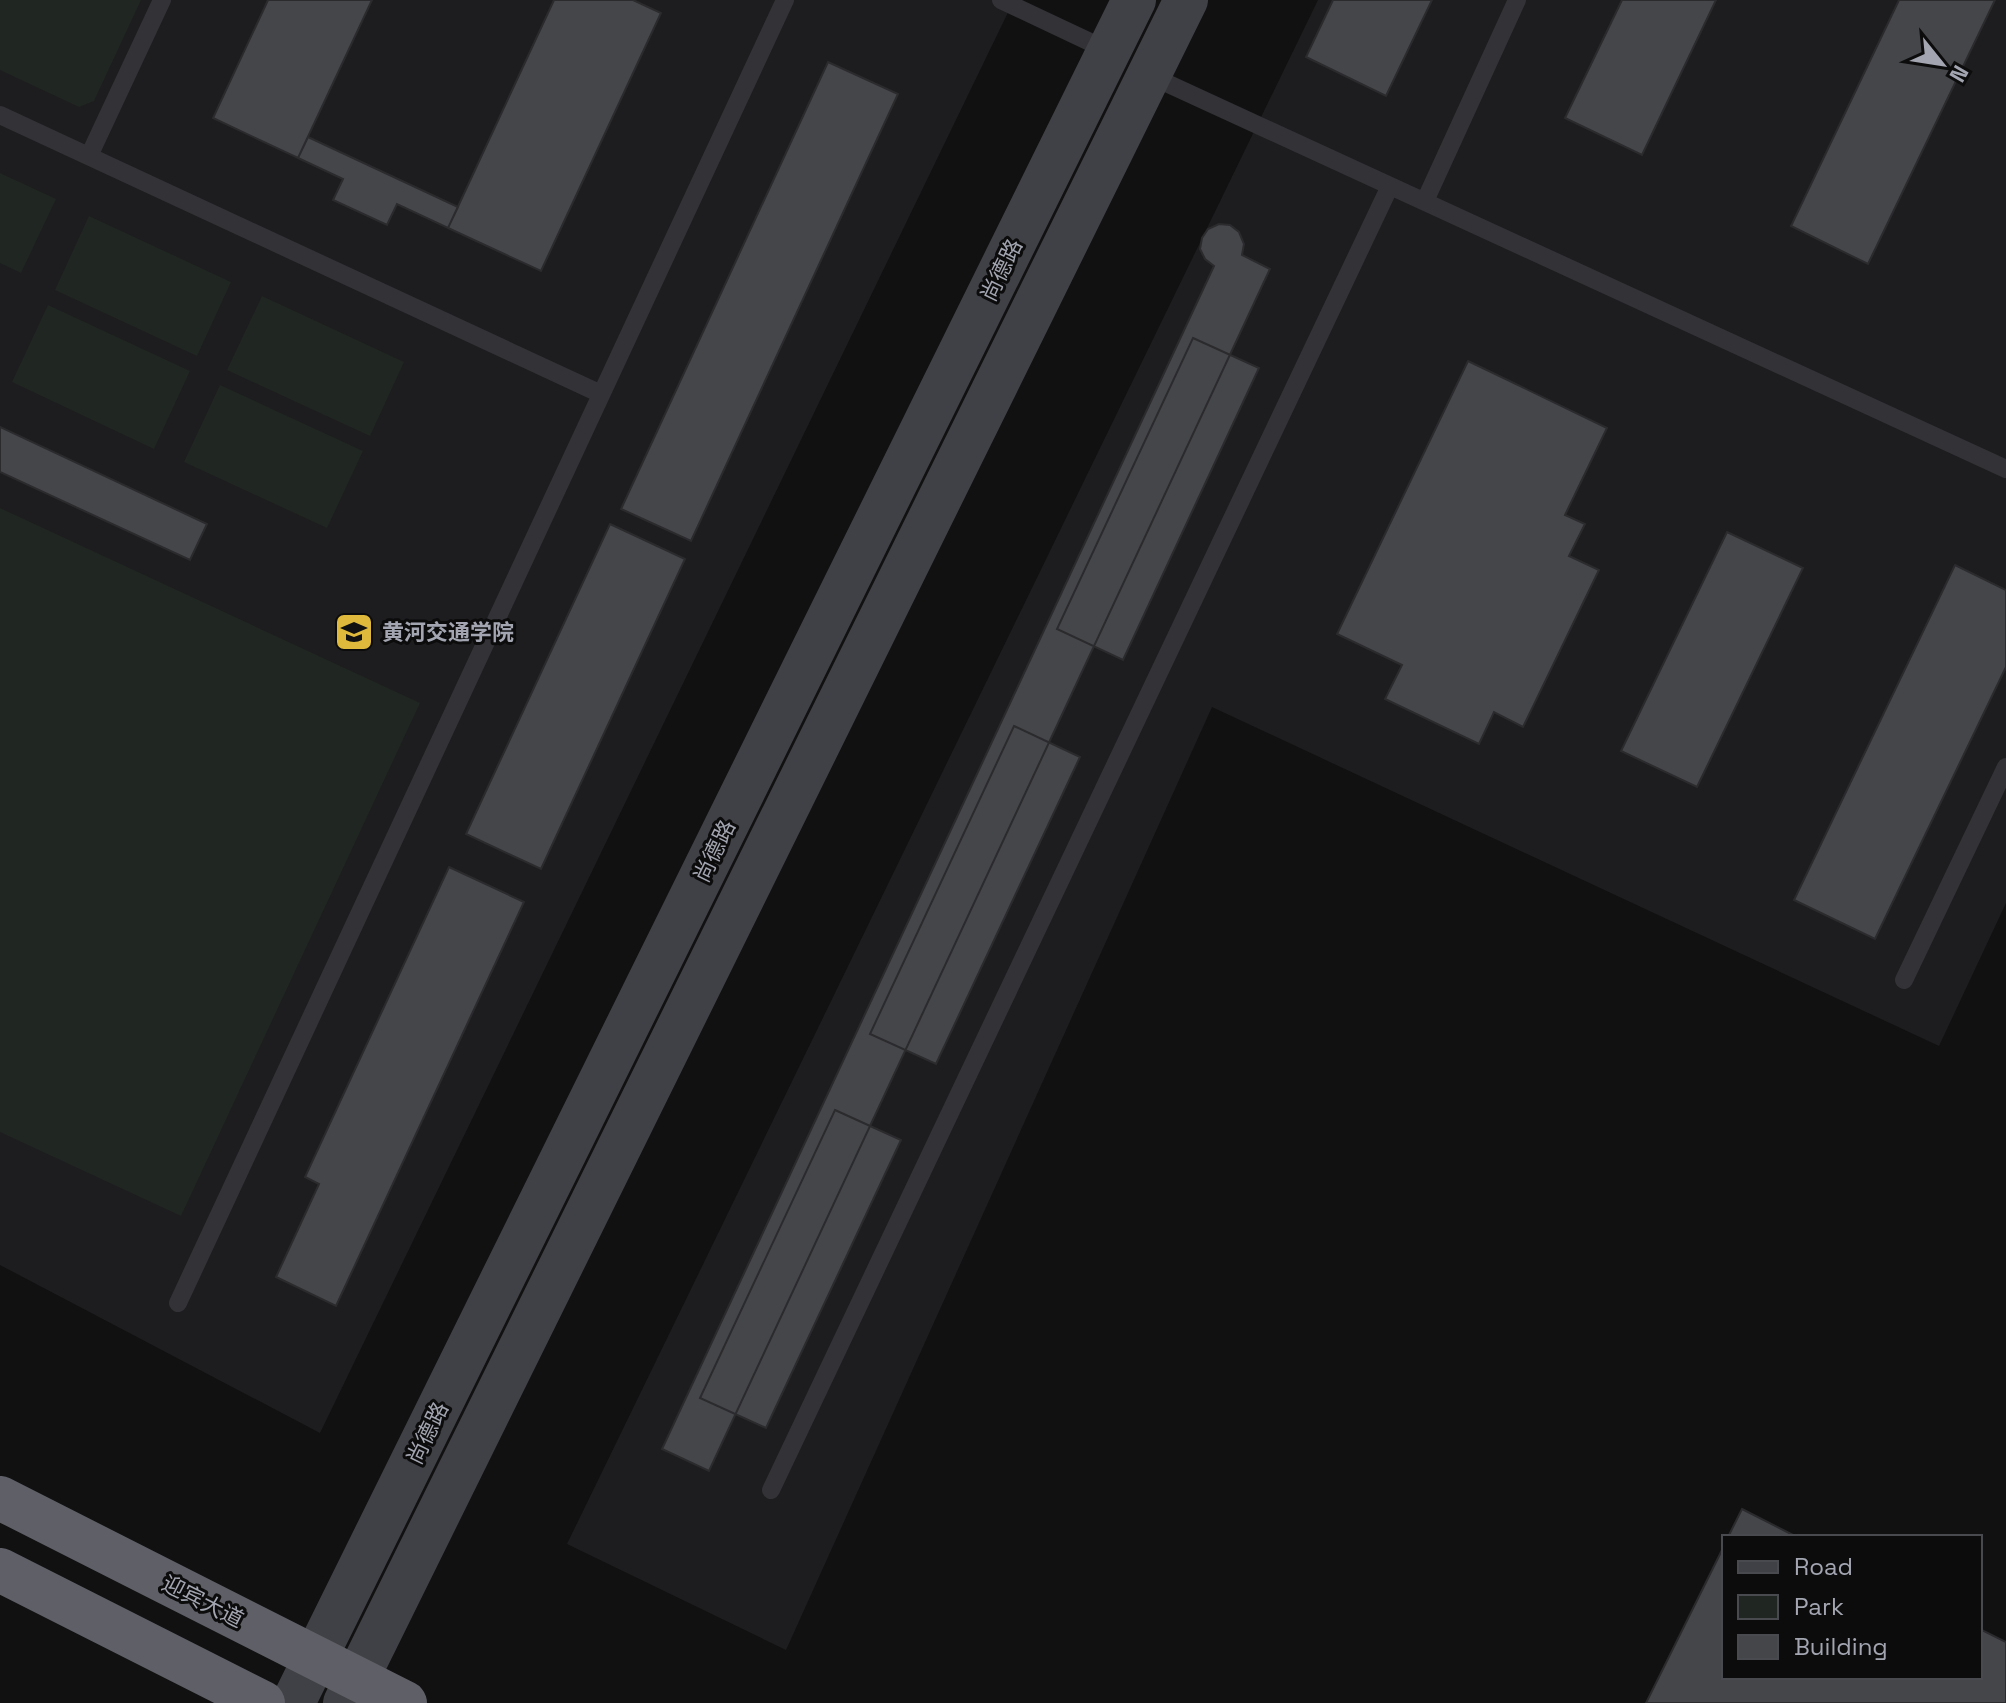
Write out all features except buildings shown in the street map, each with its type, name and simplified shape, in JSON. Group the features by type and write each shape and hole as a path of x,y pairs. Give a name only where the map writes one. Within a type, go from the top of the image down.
{"highway":[{"name":"迎宾大道","path":"0,1498 316,1658 351,1691 405,1703"},
{"path":"0,1570 263,1703"}],"street":[{"name":"尚德路","path":"293,1703 1134,0"},
{"name":"尚德路","path":"351,1691 1186,0"}],"lane":[{"path":"89,156 162,0"},
{"path":"178,1303 785,0"},
{"path":"1001,0 1109,51"},
{"path":"1425,201 1517,0"},
{"path":"1149,75 2006,469"},
{"path":"0,115 601,394"},
{"path":"771,1490 1390,186"},
{"path":"1904,980 2006,767"}],"shaded area":[{"name":"黄河交通学院","path":"0,0 1014,0 320,1433 0,1265"},
{"path":"1318,0 2006,0 2006,903 1939,1046 1212,707 786,1650 567,1544"}],"green space":[{"path":"0,0 141,0 94,101 79,107 0,70"},
{"path":"0,173 56,199 21,273 0,263"},
{"path":"89,216 231,282 197,356 55,290"},
{"path":"262,296 404,362 370,436 227,370"},
{"path":"48,305 190,371 154,449 12,382"},
{"path":"220,385 363,451 327,528 184,462"},
{"path":"0,508 420,703 181,1216 0,1132"}],"place":[{"name":"黄河交通学院","path":"354,632"}]}
